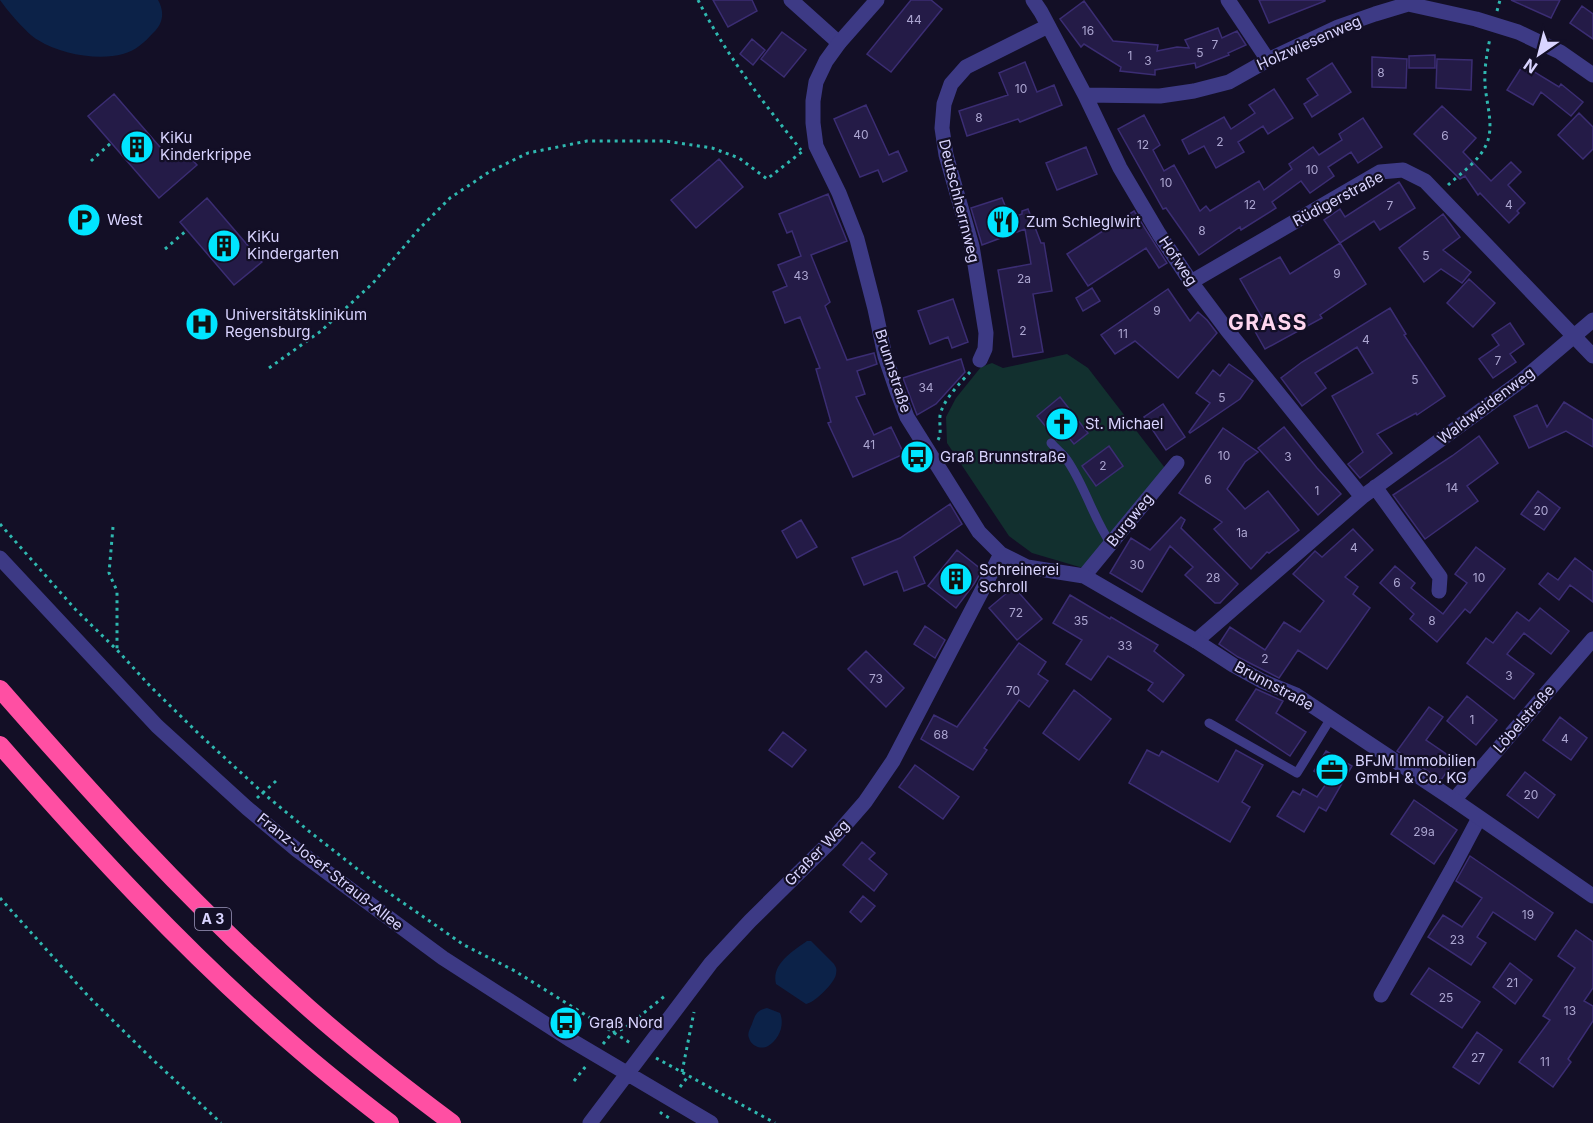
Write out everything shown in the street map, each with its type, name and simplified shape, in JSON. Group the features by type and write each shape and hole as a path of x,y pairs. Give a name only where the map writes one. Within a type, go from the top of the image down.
{"highway":[{"name":"A 3","path":"0,689 90,792 227,934 344,1039 452,1123"},
{"name":"A 3","path":"0,745 108,864 204,962 290,1042 390,1123"}],"street":[{"path":"791,0 839,43"},
{"name":"Brunnstraße","path":"877,0 839,43 826,61 816,82 809,149 839,193 857,239 885,356 907,417 979,532 1001,554 1027,567 1084,576 1233,665 1262,681 1296,695 1593,896"},
{"name":"Hofweg","path":"1033,0 1085,95 1120,168 1159,234 1191,282 1235,340 1362,496"},
{"path":"1228,0 1268,60"},
{"name":"Holzwiesenweg","path":"1085,95 1160,96 1194,92 1228,82 1338,27 1408,4 1421,3 1518,32 1560,52 1593,75"},
{"name":"Deutschherrnweg","path":"980,360 985,349 986,333 972,246 946,155 942,128 944,104 951,84 966,67 1048,26"},
{"name":"Rüdigerstraße","path":"1191,282 1380,172 1403,170 1425,181 1593,356"},
{"name":"Waldweidenweg","path":"1196,641 1362,496 1521,381 1593,320"},
{"name":"Burgweg","path":"1084,576 1177,463"},
{"path":"1375,487 1440,577 1438,591"},
{"name":"Graßer Weg","path":"590,1123 711,963 750,921 831,842 865,802 893,761 1001,554"},
{"name":"Franz-Josef-Strauß-Allee","path":"0,558 157,726 297,850 443,958 568,1040 711,1123"},
{"name":"Löbelstraße","path":"1454,800 1593,639"},
{"path":"1381,995 1479,818"}],"lane":[{"path":"1051,443 1067,460 1099,526 1111,544"},
{"path":"1209,723 1297,773 1331,718"}],"path":[{"path":"269,368 321,331 374,283 419,229 450,198 489,172 528,153 587,141 665,141 721,151 739,158 767,179 809,149 762,101 711,26 698,0"},
{"path":"1438,195 1480,155 1488,143 1490,124 1485,84 1486,57 1493,25"},
{"path":"91,161 111,143"},
{"path":"165,249 187,230"},
{"path":"930,452 940,437 940,415 943,406 980,360"},
{"path":"0,524 75,609 192,727 263,793 379,886 464,945 515,971 645,1052 775,1123"},
{"path":"113,527 109,573 117,591 117,650"},
{"path":"247,808 276,781"},
{"path":"0,898 89,997 221,1123"},
{"path":"682,1072 694,1016 696,984"},
{"path":"612,1033 625,1028 670,992"},
{"path":"566,1023 575,1009"}],"green space":[{"path":"1067,354 1088,368 1165,468 1083,568 1032,553 1009,536 947,443 946,417 956,398 981,367 992,363 1003,368"}],"water":[{"path":"0,0 158,0 162,9 162,18 159,26 132,51 102,57 79,55 57,49 33,37"},
{"path":"807,941 811,941 834,964 836,970 835,978 824,992 806,1004 776,984 775,977 784,959"},
{"path":"767,1008 780,1013 781,1027 772,1043 759,1047 752,1043 749,1033 757,1013"}],"building":[{"path":"713,0 752,0 757,11 728,27"},
{"path":"911,0 931,0 942,9 891,72 867,54"},
{"path":"1259,0 1325,0 1325,1 1269,23"},
{"path":"1511,0 1560,0 1551,18"},
{"path":"1084,1 1113,41 1158,45 1157,51 1177,47 1189,48 1185,40 1218,28 1222,38 1237,31 1246,45 1228,53 1229,55 1196,68 1195,63 1155,70 1155,75 1120,71 1121,67 1084,44 1081,47 1060,19"},
{"path":"1582,6 1593,14 1593,39 1570,23"},
{"path":"782,32 806,50 784,77 761,59"},
{"path":"752,39 765,50 753,65 740,54"},
{"path":"1435,55 1435,68 1409,68 1409,56"},
{"path":"1372,57 1407,59 1406,88 1372,87"},
{"path":"1437,59 1472,60 1471,90 1436,88"},
{"path":"1025,62 1037,92 1054,85 1062,105 1020,122 1018,119 967,136 959,111 1008,95 999,73"},
{"path":"1332,63 1351,92 1312,117 1304,104 1318,95 1307,79"},
{"path":"1523,65 1559,87 1561,84 1583,102 1571,116 1541,92 1533,105 1507,90"},
{"path":"1274,89 1293,118 1268,134 1263,126 1238,142 1244,152 1216,168 1204,146 1189,154 1182,140 1224,117 1231,129 1255,113 1249,105"},
{"name":"KiKu Kinderkrippe","path":"114,94 172,161 184,151 197,165 159,198 88,116"},
{"path":"866,105 889,155 898,151 907,171 883,182 878,170 860,177 834,119"},
{"path":"1442,106 1476,138 1463,152 1491,181 1511,162 1521,172 1508,185 1525,203 1509,223 1480,193 1478,195 1465,176 1460,179 1414,134"},
{"path":"1579,113 1593,127 1593,149 1583,159 1558,135"},
{"path":"1144,115 1160,145 1153,150 1164,171 1174,165 1200,211 1206,206 1210,211 1259,181 1264,190 1292,169 1289,164 1313,147 1319,155 1342,140 1339,134 1363,118 1382,147 1358,163 1351,152 1328,167 1334,176 1310,193 1301,181 1272,202 1276,208 1241,230 1240,227 1199,255 1166,208 1163,209 1118,129"},
{"path":"1086,147 1097,174 1057,190 1046,163"},
{"path":"719,159 743,187 696,228 671,200"},
{"path":"1399,182 1415,208 1380,230 1374,221 1340,243 1324,220 1340,209 1345,217"},
{"path":"828,194 847,241 811,255 830,302 825,306 847,360 874,353 877,364 857,371 865,394 856,397 874,435 891,427 904,454 853,477 828,423 831,422 816,369 820,368 800,317 785,323 773,292 787,286 778,265 801,256 792,231 787,233 779,214"},
{"name":"KiKu Kindergarten","path":"207,198 262,262 234,285 180,222"},
{"path":"1002,198 1010,218 1028,209 1041,243 1044,243 1052,291 1033,294 1043,352 1013,357 998,270 1031,264 1025,229 982,245 971,208"},
{"path":"1134,211 1167,263 1159,268 1146,248 1088,286 1067,254"},
{"path":"1443,214 1460,237 1443,250 1471,272 1462,283 1441,269 1424,282 1399,248"},
{"path":"1340,243 1366,284 1320,315 1322,318 1265,349 1252,326 1263,319 1240,279 1280,257 1290,274"},
{"path":"1469,279 1495,303 1473,327 1447,303"},
{"path":"1092,288 1100,301 1083,311 1076,298"},
{"path":"1168,289 1190,321 1198,312 1217,333 1178,378 1135,341 1115,354 1101,335"},
{"path":"953,299 968,342 952,348 948,337 930,344 918,311"},
{"path":"1390,308 1406,334 1404,335 1445,396 1417,415 1416,413 1377,434 1392,453 1360,478 1348,464 1363,452 1332,396 1373,373 1357,347 1315,373 1326,388 1302,406 1281,378 1302,362"},
{"path":"1510,323 1524,344 1510,354 1516,362 1493,378 1479,359 1499,345 1492,335"},
{"path":"961,359 965,372 936,404 917,415 903,378"},
{"path":"1229,364 1253,381 1240,399 1190,433 1210,403 1196,393 1213,370 1220,376"},
{"name":"St. Michael","path":"1060,397 1088,433 1074,444 1065,433 1057,440 1037,416"},
{"path":"1564,402 1593,420 1593,447 1566,431 1529,448 1514,416 1537,405 1547,427"},
{"path":"1163,404 1185,437 1166,450 1144,417"},
{"path":"1284,427 1341,494 1318,515 1258,448"},
{"path":"1223,428 1258,452 1245,462 1227,489 1245,509 1268,491 1299,530 1269,553 1267,552 1251,569 1214,529 1222,522 1179,493"},
{"path":"1479,436 1498,463 1467,486 1478,501 1425,539 1393,495"},
{"path":"1109,446 1123,466 1096,486 1082,466"},
{"path":"1538,491 1560,508 1544,530 1521,514"},
{"path":"950,504 962,524 914,557 925,583 904,591 897,571 864,585 852,558 900,538"},
{"path":"1181,517 1185,520 1181,528 1238,584 1220,603 1215,603 1185,575 1193,567 1170,546 1142,592 1110,573 1131,538 1150,550"},
{"path":"801,520 817,547 797,558 782,531"},
{"path":"1353,529 1373,550 1345,577 1358,587 1353,594 1370,608 1327,669 1298,650 1279,678 1238,657 1219,644 1230,627 1265,650 1284,622 1300,632 1324,601 1293,574 1315,551 1322,557"},
{"path":"1476,547 1505,569 1470,613 1465,609 1437,642 1410,619 1414,614 1380,583 1395,566 1415,583 1411,588 1443,614 1467,583 1455,574"},
{"name":"Schreinerei Schroll","path":"957,550 982,570 956,608 928,586"},
{"path":"1575,558 1593,572 1593,602 1570,585 1559,600 1539,584 1548,573 1558,580"},
{"path":"1014,587 1042,619 1017,640 989,608"},
{"path":"1070,595 1158,645 1154,651 1184,675 1163,702 1148,690 1153,683 1108,656 1091,680 1066,664 1082,640 1053,623"},
{"path":"1540,608 1569,631 1551,654 1524,633 1507,654 1534,674 1514,699 1467,663 1486,638 1493,643 1517,612 1529,621"},
{"path":"925,626 945,640 935,658 914,644"},
{"path":"1019,643 1046,662 1038,674 1048,681 1029,707 1019,700 984,748 987,750 973,770 921,739 934,715 957,727"},
{"path":"866,651 904,688 886,707 848,669"},
{"path":"1256,689 1283,701 1276,713 1306,732 1290,756 1236,720"},
{"path":"1074,690 1111,719 1079,760 1043,733"},
{"path":"1467,696 1497,720 1476,745 1447,721"},
{"path":"1429,707 1443,717 1426,740 1455,760 1441,780 1397,751"},
{"path":"1560,717 1587,738 1571,760 1543,740"},
{"path":"783,732 806,750 792,767 769,750"},
{"path":"1147,750 1159,756 1162,751 1218,782 1236,750 1263,765 1242,802 1250,807 1230,842 1129,783"},
{"path":"1326,751 1352,766 1326,811 1319,807 1304,832 1277,816 1293,791 1300,795 1303,789 1317,797 1328,781 1314,771"},
{"path":"915,765 959,797 943,819 899,787"},
{"path":"1525,772 1555,795 1538,818 1507,795"},
{"path":"1414,800 1457,830 1434,864 1391,834"},
{"path":"862,842 875,853 869,859 887,874 874,891 843,865"},
{"path":"1470,856 1553,913 1535,940 1493,912 1477,937 1486,943 1471,965 1428,937 1443,915 1462,927 1482,898 1456,881"},
{"path":"863,896 875,906 861,922 850,912"},
{"path":"1576,930 1593,942 1593,988 1584,1001 1593,1006 1593,1021 1568,1059 1571,1062 1553,1087 1519,1062 1550,1020 1543,1016 1575,968 1558,956"},
{"path":"1510,963 1532,980 1515,1004 1493,987"},
{"path":"1429,968 1480,1002 1462,1028 1411,994"},
{"path":"1477,1032 1502,1050 1479,1084 1453,1067"}],"place":[{"name":"KiKu Kinderkrippe","path":"137,147"},
{"name":"West","path":"84,220"},
{"name":"Zum Schleglwirt","path":"1003,222"},
{"name":"KiKu Kindergarten","path":"224,246"},
{"name":"Universitätsklinikum Regensburg","path":"202,324"},
{"name":"St. Michael","path":"1062,424"},
{"name":"Graß Brunnstraße","path":"917,457"},
{"name":"Schreinerei Schroll","path":"956,579"},
{"name":"BFJM Immobilien GmbH & Co. KG","path":"1332,770"},
{"name":"Graß Nord","path":"566,1023"}],"district":[{"name":"GRASS","path":"1268,323"}]}
